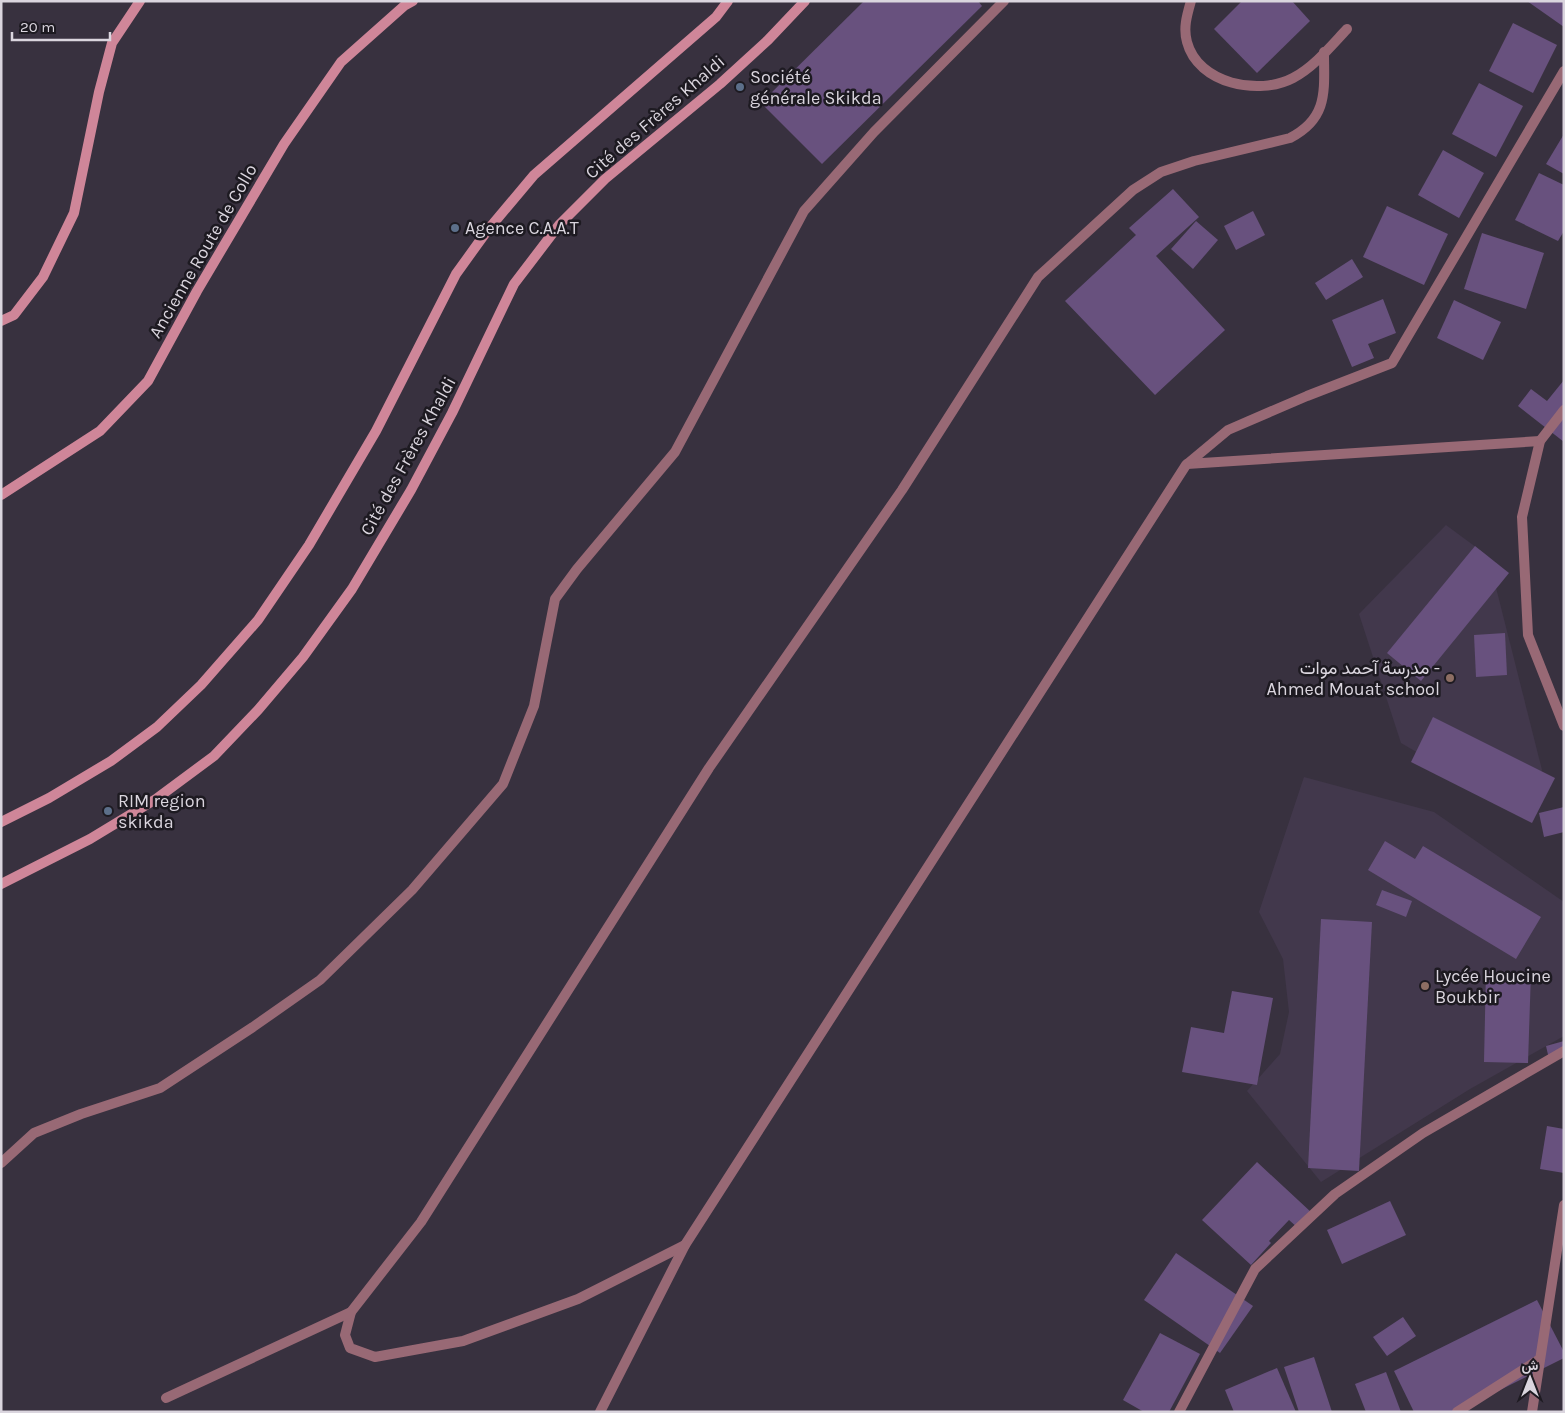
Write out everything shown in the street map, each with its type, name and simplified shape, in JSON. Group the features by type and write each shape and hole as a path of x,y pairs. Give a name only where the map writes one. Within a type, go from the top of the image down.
{"main road":[{"path":"1,321 14,315 43,277 74,213 99,92 112,43 140,1"},
{"name":"Ancienne Route de Collo","path":"1,495 100,431 148,381 202,283 290,136 342,62 404,6 413,1"},
{"name":"Cité des Frères Khaldi","path":"1,822 50,798 111,760 157,727 201,685 258,620 309,545 376,431 456,274 487,231 534,174 716,17 728,1"},
{"name":"Cité des Frères Khaldi","path":"1,884 90,839 156,799 214,756 258,710 302,657 352,589 411,490 452,413 514,284 559,225 605,179 720,84 768,40 805,1"}],"street":[{"path":"1,1163 34,1133 81,1114 160,1088 320,980 412,890 484,807 503,784 534,706 555,600 578,569 674,452 804,211 874,132 1004,1"},
{"path":"1191,1 1185,28 1192,56 1201,67 1227,81 1251,86 1276,84 1293,78 1306,70 1347,29"},
{"path":"686,1245 578,1299 463,1340 375,1357 350,1348 344,1335 351,1312 421,1222 710,768 902,490 1038,277 1134,190 1161,172 1290,138 1303,131 1314,121 1321,108 1325,94 1324,52"},
{"path":"600,1412 686,1245 1186,464 1228,430 1307,396 1392,363 1564,71"},
{"path":"1564,410 1540,441 1522,517 1528,635 1564,726"},
{"path":"1186,464 1540,441"},
{"path":"1178,1412 1254,1269 1334,1194 1423,1133 1564,1051"},
{"path":"1532,1412 1564,1205"},
{"path":"166,1398 351,1312"},
{"path":"1457,1412 1540,1359"}],"shaded area":[{"name":"مدرسة آحمد موات - Ahmed Mouat school","path":"1446,525 1488,556 1542,770 1521,813 1401,743 1359,614"},
{"name":"Lycée Houcine Boukbir","path":"1304,777 1434,812 1564,902 1564,1036 1470,1089 1321,1182 1247,1091 1280,1054 1289,1012 1283,959 1259,912"}],"building":[{"path":"864,1 978,1 982,6 822,164 761,103"},
{"path":"1242,1 1292,1 1310,21 1257,73 1214,29"},
{"path":"1527,1 1564,1 1564,27"},
{"path":"1513,23 1557,45 1533,93 1489,71"},
{"path":"1479,83 1523,106 1496,157 1452,134"},
{"path":"1564,134 1564,174 1546,164"},
{"path":"1443,150 1484,173 1459,218 1418,195"},
{"path":"1539,173 1564,185 1564,231 1558,241 1515,220"},
{"path":"1173,189 1199,217 1156,256 1225,330 1155,395 1065,301 1136,235 1129,228"},
{"path":"1387,206 1448,234 1424,285 1363,257"},
{"path":"1253,211 1265,235 1236,250 1224,226"},
{"path":"1196,221 1218,240 1193,269 1171,249"},
{"path":"1482,233 1544,253 1526,309 1464,289"},
{"path":"1352,259 1363,277 1326,300 1315,283"},
{"path":"1383,299 1396,333 1368,344 1374,358 1352,367 1332,320"},
{"path":"1454,300 1501,322 1483,360 1437,338"},
{"path":"1564,380 1564,442 1518,406 1531,389 1547,401"},
{"path":"1475,546 1509,573 1421,681 1387,653"},
{"path":"1505,633 1507,675 1476,677 1474,635"},
{"path":"1433,717 1555,778 1532,823 1411,762"},
{"path":"1564,807 1564,832 1544,837 1539,813"},
{"path":"1385,841 1415,859 1423,846 1541,917 1516,959 1368,870"},
{"path":"1382,890 1412,901 1406,917 1376,905"},
{"path":"1321,919 1372,922 1359,1171 1308,1168"},
{"path":"1486,971 1531,972 1528,1063 1484,1062"},
{"path":"1232,991 1273,998 1257,1085 1182,1072 1191,1027 1224,1033"},
{"path":"1564,1041 1564,1055 1549,1059 1546,1046"},
{"path":"1547,1126 1564,1129 1564,1173 1540,1169"},
{"path":"1257,1162 1312,1213 1298,1228 1289,1220 1269,1241 1271,1243 1251,1265 1202,1220"},
{"path":"1390,1201 1406,1235 1342,1264 1327,1230"},
{"path":"1176,1253 1253,1306 1220,1353 1144,1300"},
{"path":"1537,1300 1564,1352 1564,1358 1456,1412 1414,1412 1394,1371"},
{"path":"1403,1317 1416,1336 1387,1356 1373,1337"},
{"path":"1160,1333 1200,1354 1169,1412 1144,1412 1123,1400"},
{"path":"1314,1357 1332,1412 1299,1412 1284,1367"},
{"path":"1277,1368 1296,1412 1234,1412 1225,1390"},
{"path":"1386,1372 1401,1412 1366,1412 1355,1384"}],"place":[{"name":"Société générale Skikda","path":"740,87"},
{"name":"Agence C.A.A.T","path":"455,228"},
{"name":"مدرسة آحمد موات - Ahmed Mouat school","path":"1450,678"},
{"name":"RIM region skikda","path":"108,811"},
{"name":"Lycée Houcine Boukbir","path":"1425,986"}]}
